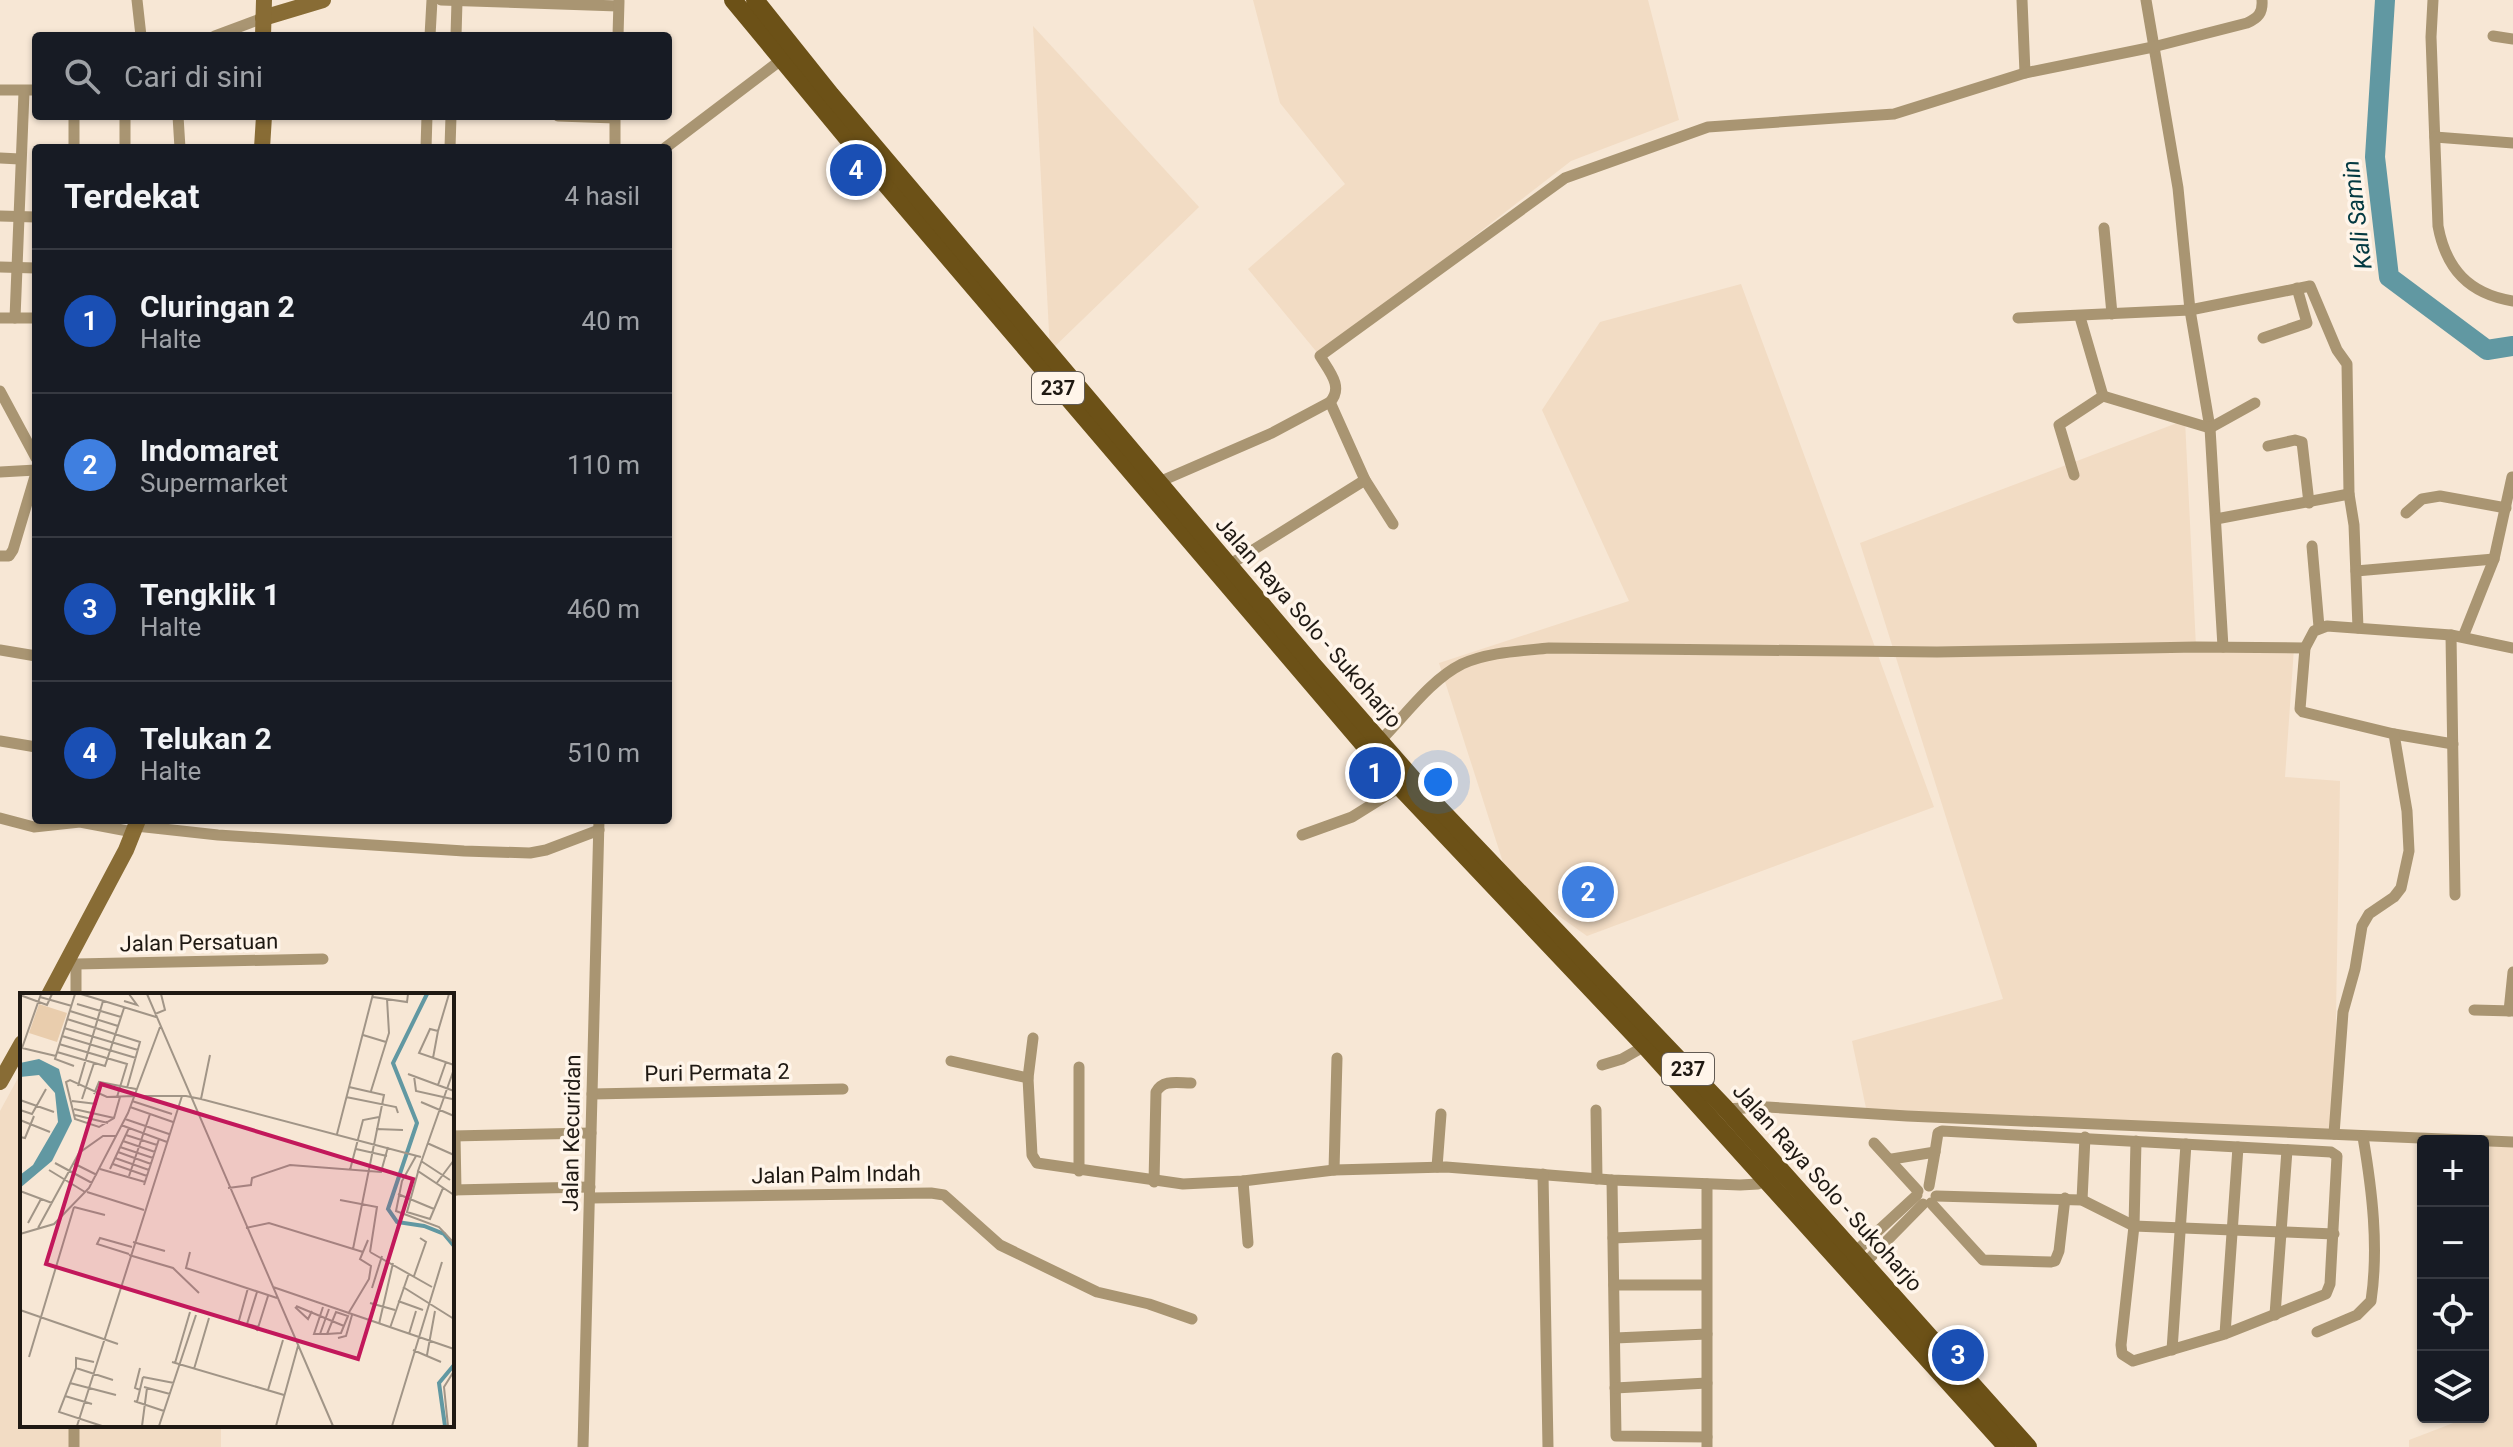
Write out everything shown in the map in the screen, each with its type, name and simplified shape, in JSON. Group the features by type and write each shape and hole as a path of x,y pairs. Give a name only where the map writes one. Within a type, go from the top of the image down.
{"main road":[{"path":"263,32 264,0"},
{"path":"263,18 323,0"},
{"name":"237","path":"733,0 781,60 823,98"},
{"name":"237","path":"755,0 823,98"},
{"name":"Jalan Raya Solo - Sukoharjo","path":"823,98 1336,702 1400,787 1707,1115 1859,1258 2028,1447"},
{"path":"262,144 264,120"},
{"name":"Jalan Raya Solo - Sukoharjo","path":"878,163 1159,482 1229,565 1308,670"},
{"name":"Jalan Raya Solo - Sukoharjo","path":"1336,702 1380,741 1432,801 1725,1108 1773,1177 2007,1447"},
{"path":"50,993 74,960 136,826"},
{"path":"0,1082 20,1047"}],"street":[{"path":"137,0 141,32"},
{"path":"430,32 432,0"},
{"path":"441,0 618,3 618,32"},
{"path":"2022,0 2025,73"},
{"path":"2146,0 2178,188 2190,310 2210,428 2223,647"},
{"path":"1159,482 1272,433 1330,402 1336,396 1336,385 1320,356 1575,172 1708,127 1894,114 2025,73 2153,47 2247,23 2258,18 2262,0"},
{"path":"2433,0 2431,37 2441,247 2453,269 2476,288 2494,298 2513,301"},
{"path":"456,32 457,1"},
{"path":"226,32 263,18"},
{"path":"2493,36 2513,39"},
{"path":"670,144 781,60"},
{"path":"0,90 30,91 20,159 15,318"},
{"path":"74,120 74,144"},
{"path":"125,120 125,144"},
{"path":"178,120 180,144"},
{"path":"426,144 427,120"},
{"path":"450,144 451,120"},
{"path":"615,120 615,144"},
{"path":"2435,137 2513,143"},
{"path":"0,158 20,159"},
{"path":"0,216 32,217"},
{"path":"2104,228 2112,314"},
{"path":"0,267 32,268"},
{"path":"2018,318 2190,310 2310,286 2337,350 2347,364 2349,494 2354,525 2358,628"},
{"path":"2263,338 2307,323 2297,288"},
{"path":"2080,317 2103,396"},
{"path":"0,318 32,318"},
{"path":"0,391 32,451"},
{"path":"2103,396 2210,428 2255,403"},
{"path":"2074,475 2059,425 2103,396"},
{"path":"1330,402 1365,480 1393,524"},
{"path":"2268,446 2295,440 2302,442 2309,503"},
{"path":"0,472 32,471"},
{"path":"2455,895 2453,744 2457,636 2494,559 2512,477"},
{"path":"1229,565 1365,480"},
{"path":"0,556 9,556 13,550 32,485"},
{"path":"2216,519 2349,494"},
{"path":"2406,513 2422,499 2440,496 2506,508"},
{"path":"2312,546 2319,627"},
{"path":"2356,571 2494,559"},
{"path":"2453,744 2394,734 2302,712 2305,648 2310,635 2319,627 2358,628 2457,636 2513,648"},
{"path":"1380,741 1440,678 1473,660 1513,652 1562,648 1937,652 2305,648"},
{"path":"0,650 32,655"},
{"path":"2334,1134 2343,1006 2355,969 2362,926 2369,914 2394,897 2401,888 2409,851 2407,811 2394,734"},
{"path":"0,741 32,746"},
{"path":"1302,835 1352,817 1400,787"},
{"path":"0,818 34,827 62,824"},
{"path":"108,824 218,835 530,853 546,850 599,825"},
{"name":"Jalan Kecuridan","path":"583,1447 599,825"},
{"name":"Jalan Persatuan","path":"74,960 323,959"},
{"path":"74,960 76,993"},
{"path":"2474,1010 2511,1011 2513,972"},
{"path":"1033,1038 1028,1078 1034,1160 1079,1171 1183,1184 1243,1181 1334,1170 1437,1167 1612,1180 1740,1185 1773,1177"},
{"path":"1602,1065 1622,1059 1645,1046"},
{"path":"1334,1170 1337,1058"},
{"path":"951,1061 1028,1078"},
{"path":"1079,1067 1079,1171"},
{"path":"1154,1182 1156,1092 1159,1086 1166,1083 1191,1083"},
{"name":"Puri Permata 2","path":"592,1094 843,1089"},
{"path":"1707,1115 1725,1108 1767,1107 1907,1116 2513,1142"},
{"path":"1596,1110 1597,1179"},
{"path":"1437,1167 1441,1114"},
{"path":"1859,1258 1926,1196 1938,1133 1942,1131 2085,1137 2331,1152 2337,1156 2334,1234 2330,1284 2326,1294 2225,1334 2172,1350 2133,1361 2122,1354 2134,1226 2136,1141"},
{"path":"454,1190 454,1136 591,1133"},
{"path":"2082,1200 2085,1137"},
{"path":"2317,1332 2357,1315 2371,1301 2373,1201 2363,1137"},
{"path":"1874,1143 1983,1260 2055,1261 2065,1198"},
{"path":"2172,1350 2186,1144"},
{"path":"2225,1334 2238,1147"},
{"path":"2275,1315 2287,1150"},
{"path":"1892,1159 1935,1152"},
{"path":"1543,1174 1548,1447"},
{"path":"1612,1180 1616,1441 1707,1442 1707,1184"},
{"path":"1243,1181 1248,1243"},
{"name":"Jalan Palm Indah","path":"454,1190 944,1195 1000,1245 1097,1292 1149,1304 1192,1319"},
{"path":"1926,1196 2065,1198 2082,1200 2134,1226 2334,1234"},
{"path":"1613,1238 1706,1234"},
{"path":"1614,1285 1706,1285"},
{"path":"1615,1338 1707,1334"},
{"path":"1615,1388 1707,1383"}],"shaded area":[{"path":"1253,0 1648,0 1679,120 1571,161 1320,356 1248,269 1345,184 1280,103"},
{"path":"1033,26 1199,207 1050,351"},
{"path":"1741,284 1934,807 1587,936 1509,881 1439,663 1629,601 1542,410 1600,322"},
{"path":"2185,420 2196,647 2294,648 2285,777 2340,781 2334,1134 1867,1113 1852,1041 2003,999 1860,543"},
{"path":"20,1078 20,1427 221,1427 221,1447 0,1447 0,1111"},
{"path":"2489,1141 2513,1141 2513,1447 2409,1447 2409,1440 2453,1423 2489,1423"}],"waterway":[{"name":"Kali Samin","path":"2385,0 2375,157 2389,277 2487,350 2513,346"}],"place":[{"name":"Telukan 2","path":"856,170"},
{"name":"Cluringan 2","path":"1375,773"},
{"name":"Indomaret","path":"1588,892"},
{"name":"Tengklik 1","path":"1958,1355"}]}
